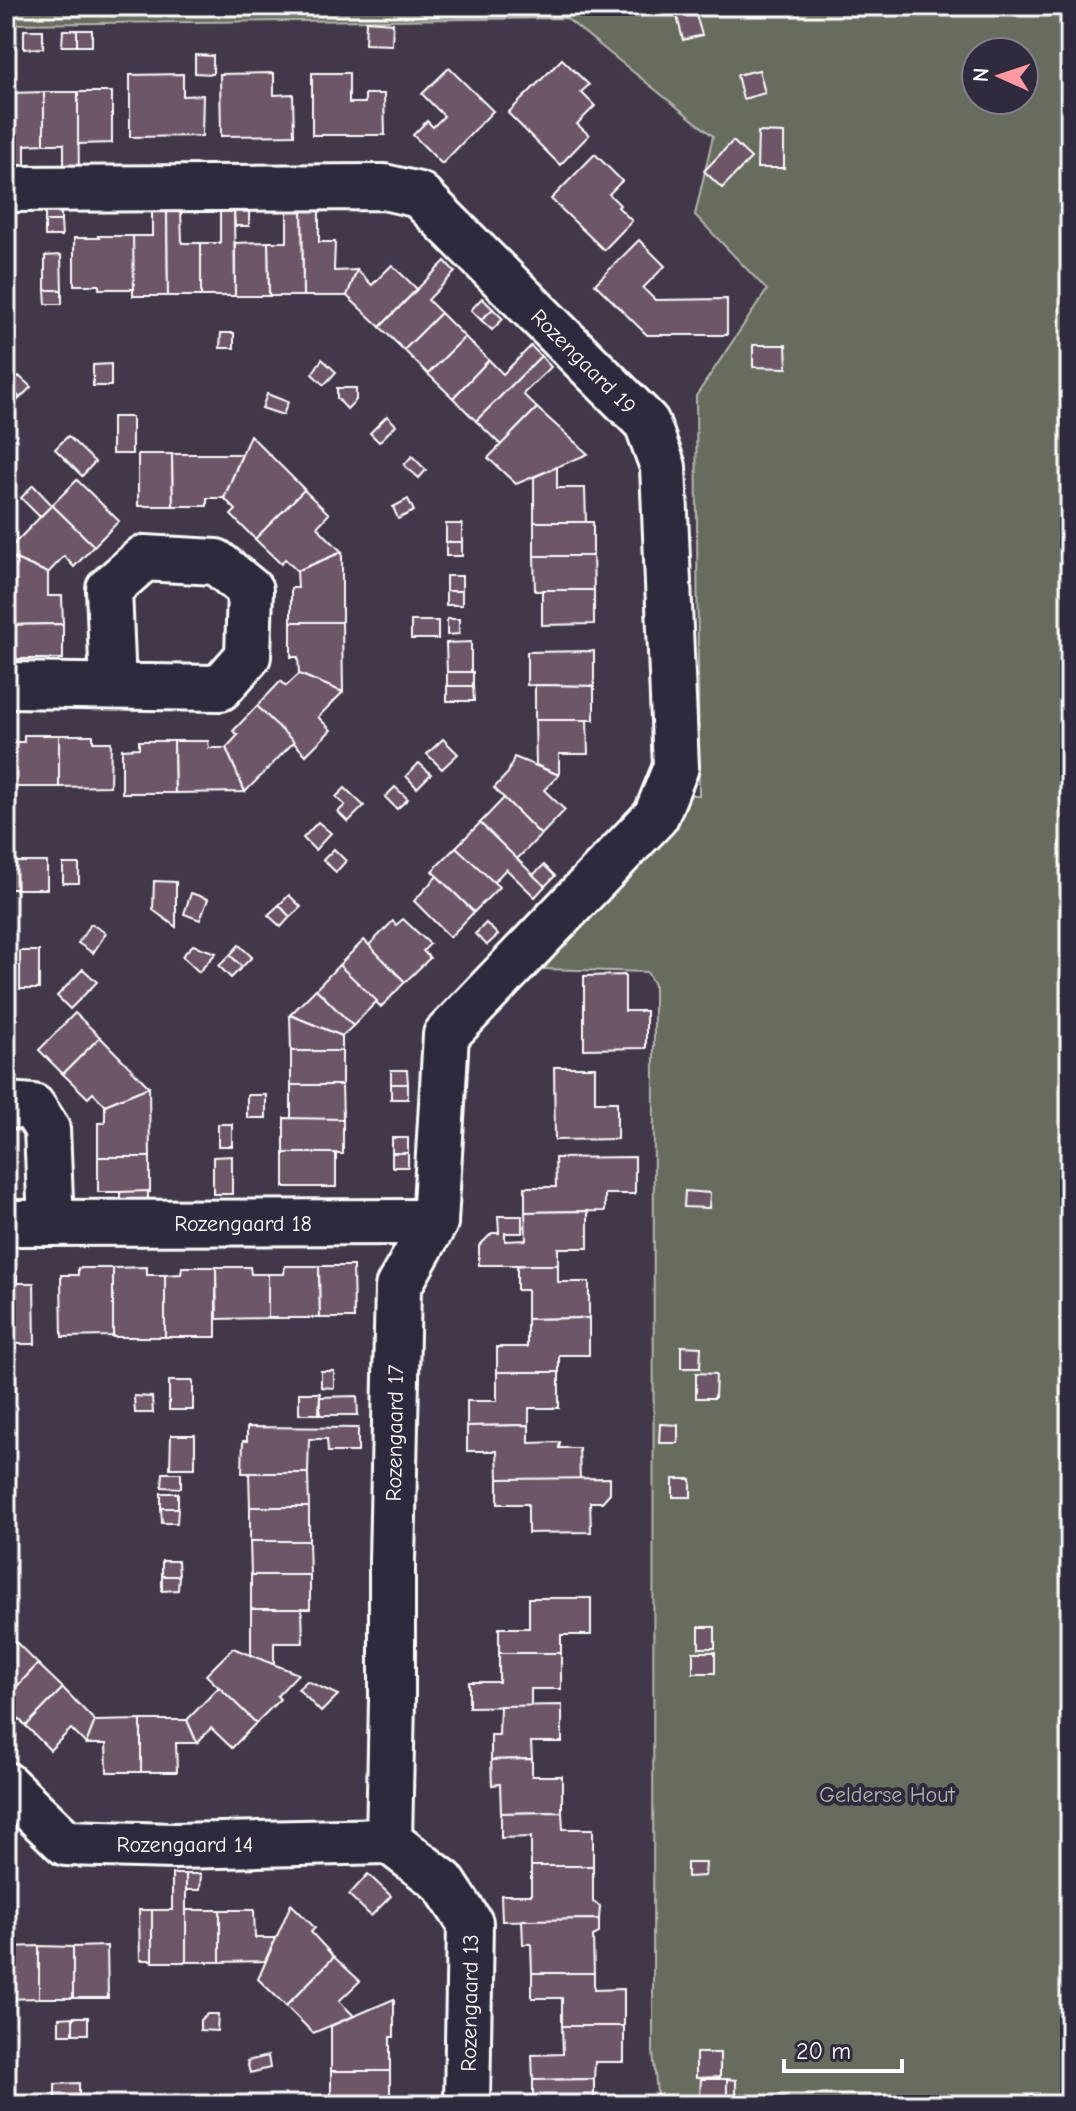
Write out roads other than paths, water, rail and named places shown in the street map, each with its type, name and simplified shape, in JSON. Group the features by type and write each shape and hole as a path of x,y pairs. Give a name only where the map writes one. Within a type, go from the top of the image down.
{"street":[{"name":"Rozengaard 19","path":"6,189 384,187 419,195 647,423 663,467 676,767 656,816 446,1035"},
{"path":"6,685 113,686"},
{"name":"Rozengaard 17","path":"389,1841 398,1287 435,1222 446,1035"},
{"path":"6,1105 33,1107 47,1129 51,1223"},
{"name":"Rozengaard 18","path":"6,1223 435,1222"},
{"name":"Rozengaard 14","path":"6,1785 66,1843 174,1846 389,1841"},
{"name":"Rozengaard 13","path":"389,1841 443,1882 470,1923 467,2105"}],"park label":[{"name":"Gelderse Hout","path":"887,1794"}]}
